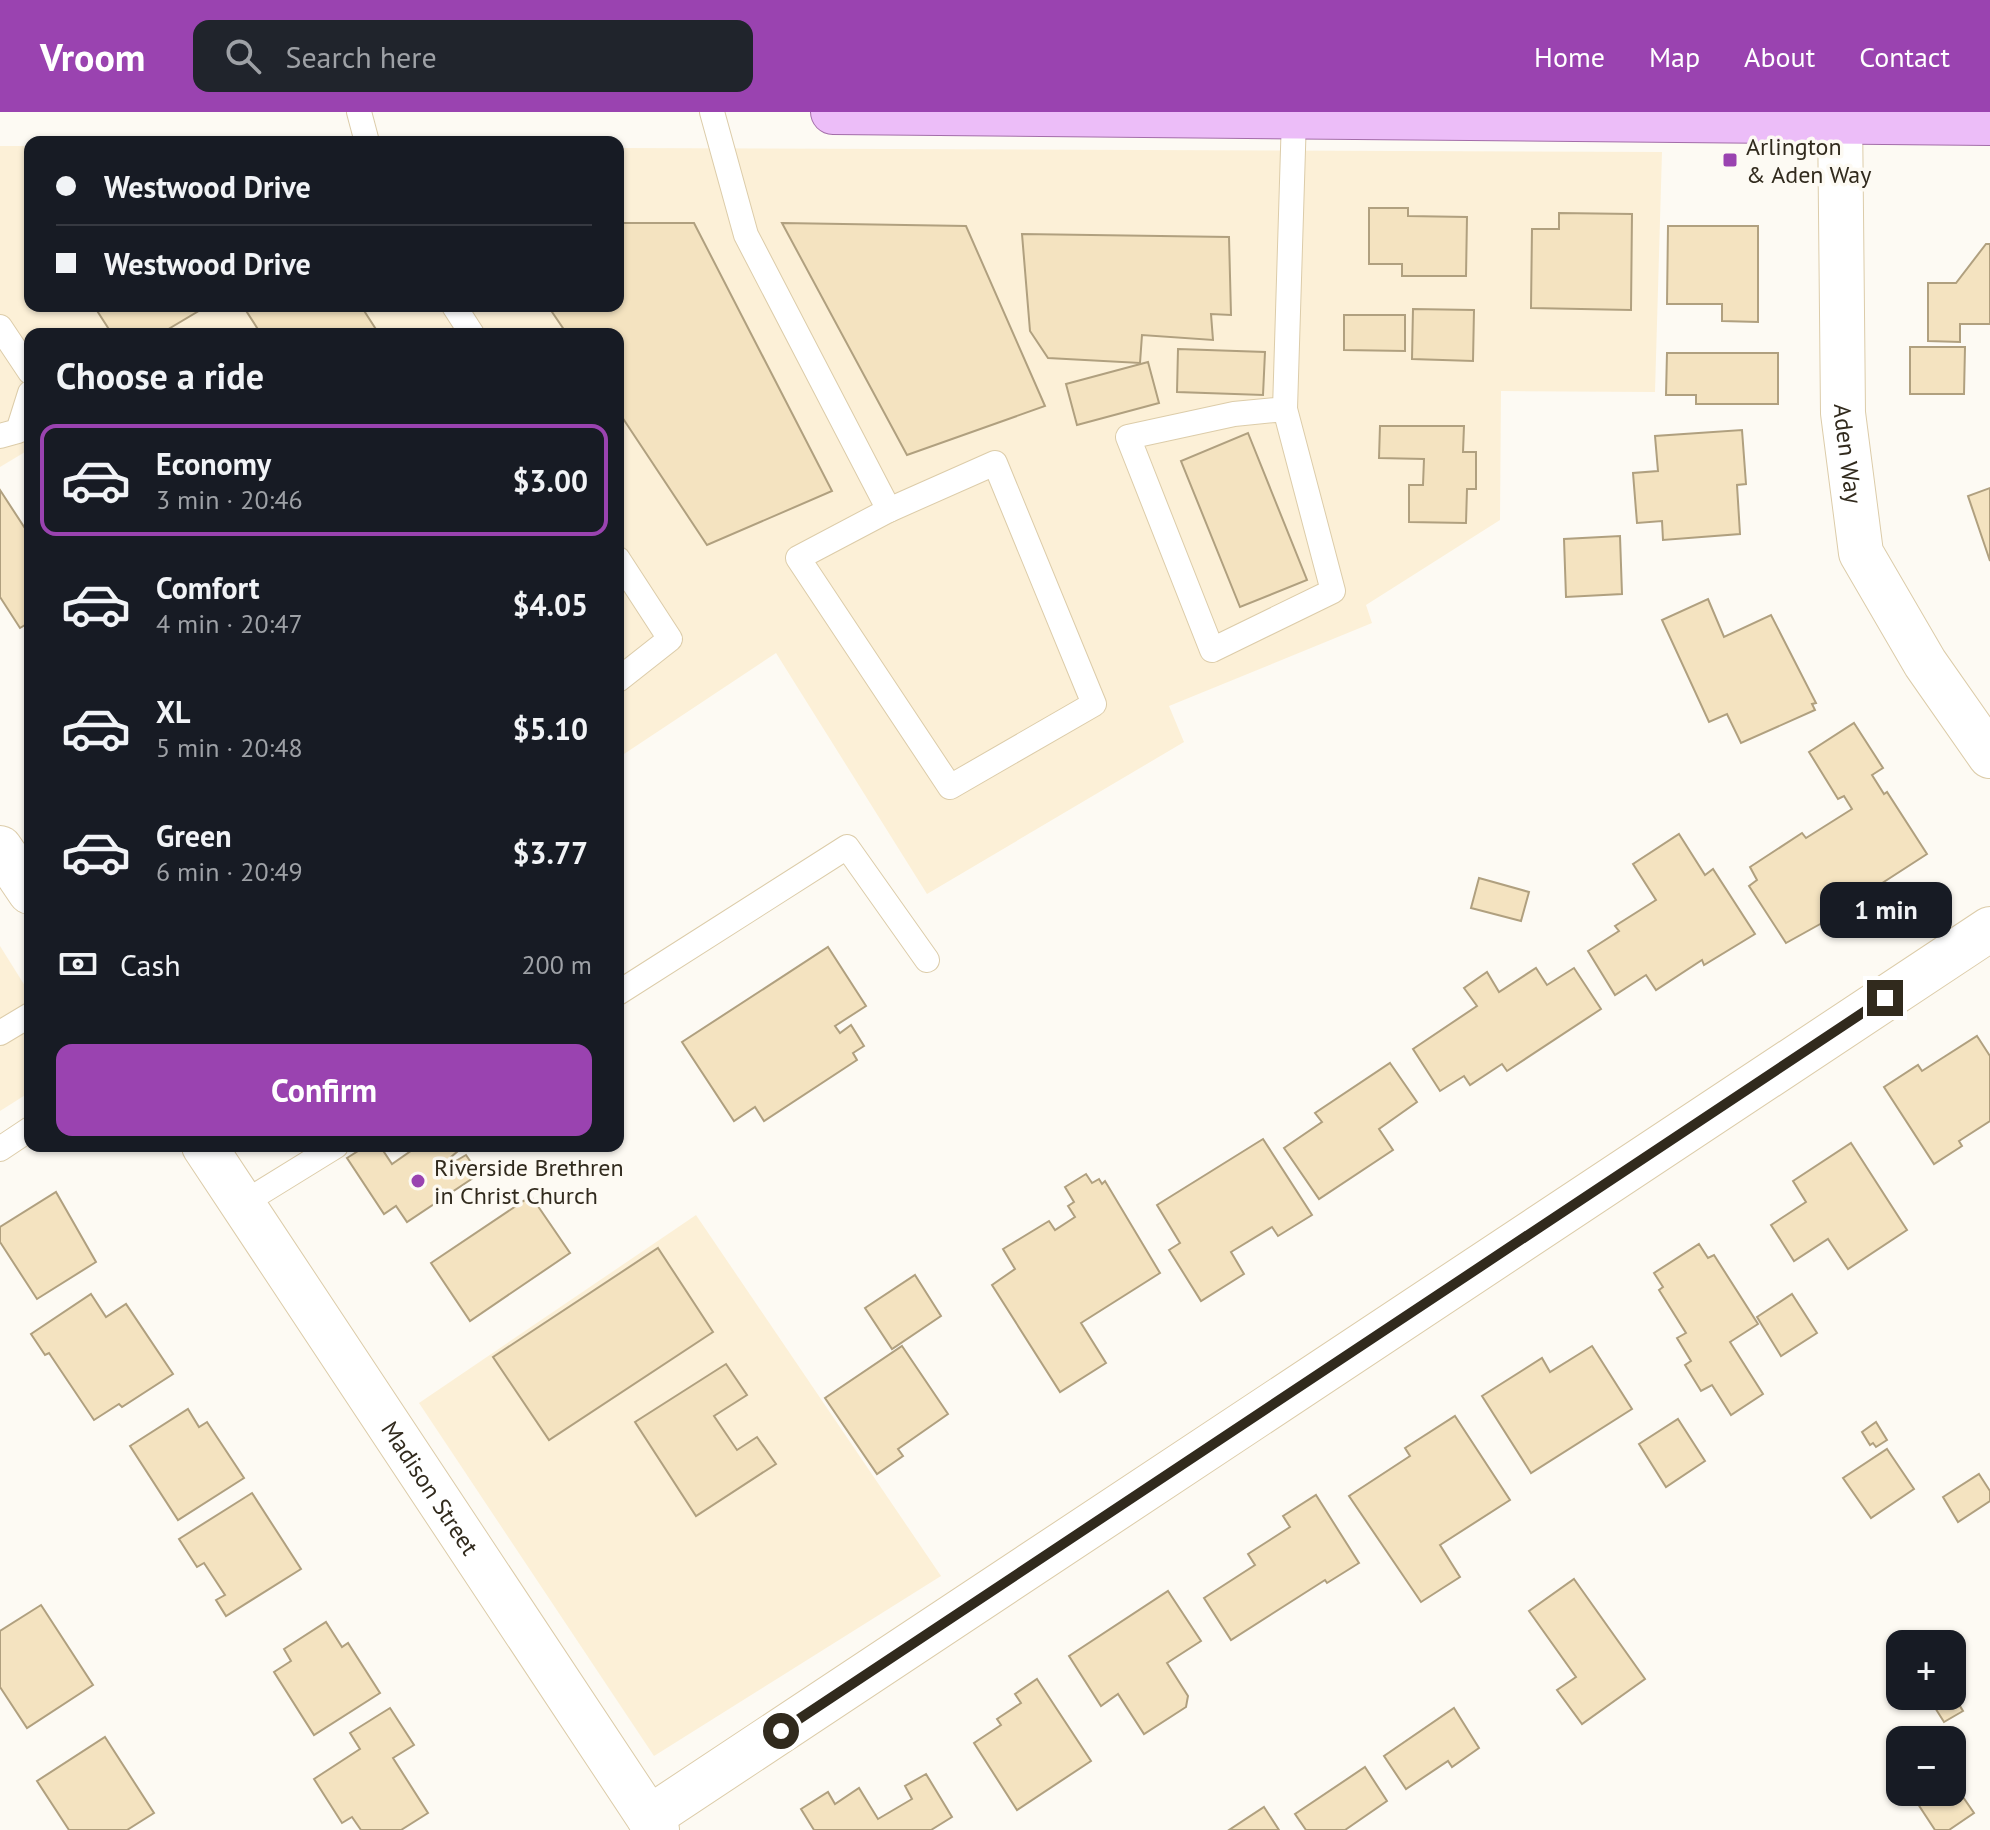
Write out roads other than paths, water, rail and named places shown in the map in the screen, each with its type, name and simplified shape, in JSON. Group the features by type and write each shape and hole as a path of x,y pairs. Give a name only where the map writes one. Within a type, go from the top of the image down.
{"main road":[{"path":"833,112 1840,118 1990,123"}],"street":[{"name":"Aden Way","path":"1840,118 1843,413 1861,553 1925,663 1990,756"},
{"path":"0,848 24,883"},
{"path":"653,1824 1990,929"},
{"name":"Madison Street","path":"208,1152 653,1824"}],"lane":[{"path":"359,112 365,136"},
{"path":"712,112 746,235 889,510"},
{"path":"1285,409 1234,414 1128,437 1212,650 1333,591 1285,409 1294,117"},
{"path":"0,327 24,363"},
{"path":"0,436 18,431 24,412"},
{"path":"995,463 1094,704 950,787 798,558 889,510 995,463"},
{"path":"624,568 670,639 624,675"},
{"path":"624,989 847,847 927,960"},
{"path":"0,1033 24,1019"},
{"path":"0,1149 24,1133"},
{"path":"242,1204 326,1152"}],"place":[{"name":"Arlington & Aden Way","path":"1730,160"},
{"name":"Riverside Brethren in Christ Church","path":"418,1181"}]}
